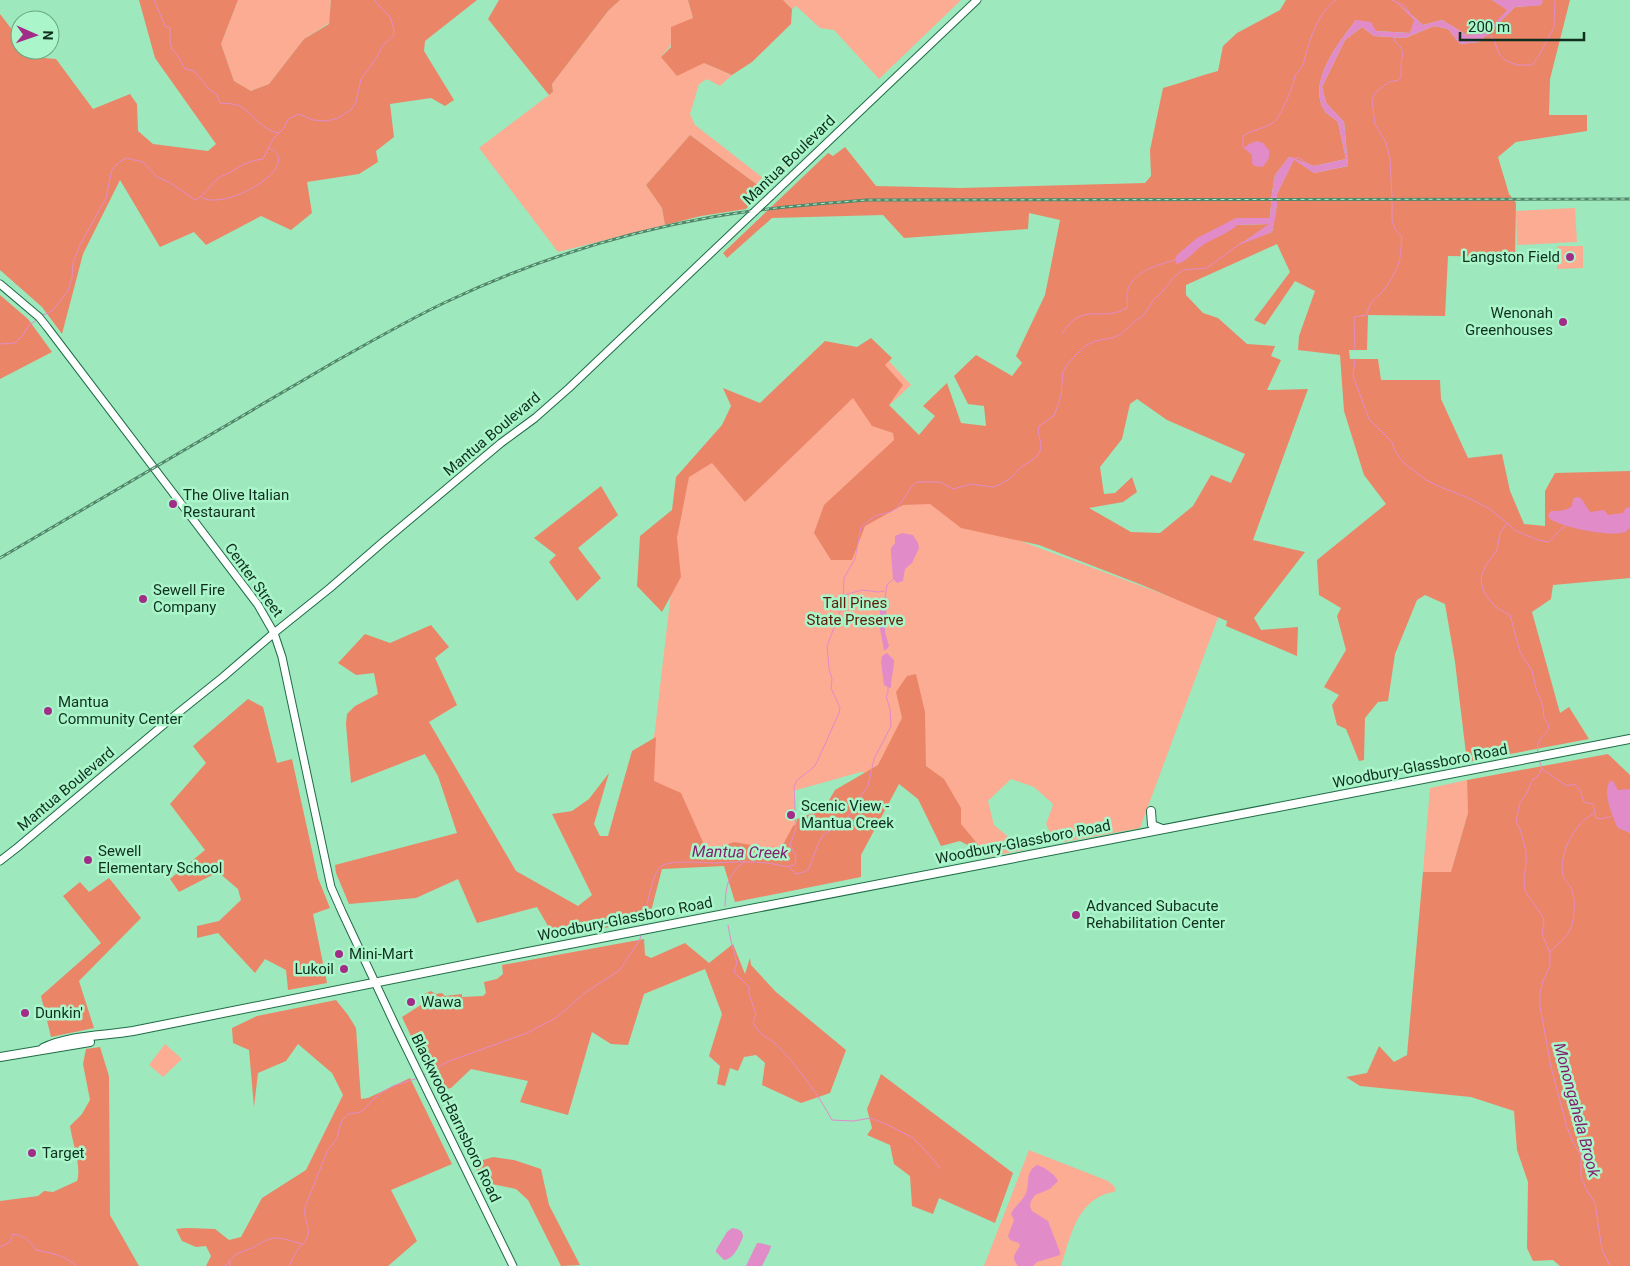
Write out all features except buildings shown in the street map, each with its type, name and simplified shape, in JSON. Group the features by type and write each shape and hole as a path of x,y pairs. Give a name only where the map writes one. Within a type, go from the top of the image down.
{"main road":[{"name":"Mantua Boulevard","path":"0,861 223,677 274,632 330,588 501,443 535,418 569,388 977,0"},
{"name":"Center Street","path":"0,284 39,317 47,327 258,605 274,632 282,657 331,887 375,982"},
{"name":"Woodbury-Glassboro Road","path":"375,982 1630,739"},
{"path":"1151,811 1152,824 1162,829"},
{"path":"0,1057 43,1048 79,1044 111,1035 375,982"},
{"name":"Blackwood-Barnsboro Road","path":"375,982 513,1266"}],"green space":[{"path":"238,0 331,0 329,23 304,39 269,84 251,91 234,81 221,44"},
{"path":"620,0 688,0 693,18 661,57 704,63 732,75 720,86 707,79 699,84 690,114 695,125 767,181 787,166 763,189 690,135 646,185 662,208 665,225 558,252 479,148 553,92 552,84 608,11"},
{"path":"783,0 961,0 879,79 834,30 820,28 796,6 792,9"},
{"path":"1575,208 1577,242 1517,245 1516,211"},
{"name":"Langston Field","path":"1557,246 1583,246 1583,268 1557,269"},
{"name":"Tall Pines State Preserve","path":"888,360 911,385 880,414 994,531 1219,615 1140,828 1064,842 1052,836 1046,824 1053,805 1051,802 1034,787 1011,779 988,801 994,825 1024,850 987,857 895,776 861,772 793,791 796,856 661,855 627,895 655,730 684,481 717,450"},
{"path":"1467,780 1468,813 1451,873 1423,872 1430,788"},
{"path":"165,1044 182,1059 163,1077 149,1065"},
{"path":"1029,1150 1108,1181 1114,1186 1116,1191 1097,1198 1083,1211 1073,1228 1061,1266 984,1266"}],"shaded area":[{"path":"139,0 238,0 221,44 234,81 251,91 269,84 304,39 329,24 331,0 477,0 425,41 424,51 454,100 445,106 431,98 390,104 394,137 376,151 378,162 359,174 307,182 312,213 291,230 261,216 206,245 194,232 160,247 120,180 83,254 62,334 42,307 0,270 0,14 10,27 10,60 57,60 93,109 130,94 137,104 138,131 153,144 208,151 216,144 155,58"},
{"path":"499,0 620,0 608,11 552,84 553,92 549,95 488,19"},
{"path":"688,0 783,0 792,9 791,24 752,62 732,75 704,63 677,76 661,57 671,47 671,27 693,18"},
{"path":"1286,0 1492,0 1508,10 1486,33 1467,35 1442,20 1423,25 1401,6 1415,20 1410,33 1376,31 1356,20 1334,50 1322,74 1320,87 1320,99 1324,110 1338,122 1346,159 1314,166 1289,157 1275,175 1270,218 1236,218 1237,225 1270,224 1242,243 1272,232 1277,194 1294,159 1314,173 1348,166 1344,122 1326,103 1322,87 1345,40 1362,27 1374,36 1405,38 1434,26 1448,29 1460,44 1479,42 1515,7 1541,5 1542,0 1570,0 1550,79 1549,115 1587,115 1587,131 1516,142 1498,157 1509,194 1516,203 1515,257 1448,256 1445,316 1368,315 1367,350 1349,350 1350,359 1378,359 1381,380 1440,380 1441,399 1468,458 1502,454 1510,491 1524,524 1545,526 1545,491 1555,473 1630,471 1630,578 1553,585 1551,599 1532,612 1560,713 1569,707 1589,739 1467,762 1455,662 1445,604 1425,595 1417,600 1395,654 1388,701 1378,702 1365,718 1364,760 1359,761 1346,729 1337,725 1332,705 1339,695 1324,687 1346,650 1337,616 1341,608 1319,595 1317,560 1386,504 1364,475 1344,411 1340,355 1298,350 1299,336 1315,291 1295,281 1265,325 1254,320 1290,272 1277,244 1186,285 1186,295 1203,313 1218,318 1247,344 1275,346 1271,356 1281,360 1267,390 1308,389 1253,540 1305,552 1254,618 1261,630 1298,627 1297,656 1226,626 1227,621 1142,585 1039,545 961,528 930,504 903,505 865,526 852,560 831,560 814,533 824,505 894,440 893,433 872,426 853,398 745,502 712,463 689,477 677,538 681,577 662,612 637,586 640,536 672,510 676,477 722,425 731,406 723,388 760,403 825,341 857,347 871,338 892,358 885,365 903,385 889,405 919,435 935,416 923,406 947,383 961,423 986,426 984,406 968,404 954,376 976,355 1012,376 1022,363 1016,356 1045,295 1060,220 1029,213 1028,229 904,238 883,215 772,218 727,258 723,253 828,153 833,156 845,147 876,186 960,188 1145,183 1151,176 1150,150 1163,88 1218,71 1223,46 1237,33 1280,10","holes":["1137,399 1167,420 1245,454 1231,483 1211,475 1193,506 1160,533 1131,532 1089,508 1123,502 1137,492 1132,477 1115,493 1104,494 1100,467 1122,439 1130,404"]},
{"path":"1394,0 1423,25 1442,20 1467,35 1486,33 1507,10 1492,0 1542,0 1541,5 1515,7 1479,42 1460,44 1448,29 1434,26 1405,38 1374,36 1362,27 1345,40 1322,87 1326,103 1344,122 1348,166 1314,173 1294,160 1277,194 1272,232 1239,245 1269,224 1237,225 1203,245 1188,258 1177,264 1175,259 1177,255 1197,238 1236,218 1270,218 1275,175 1289,157 1314,166 1346,159 1338,122 1325,112 1320,99 1322,74 1334,50 1356,20 1371,22 1376,31 1410,33 1414,20"},
{"path":"690,135 763,189 746,209 701,216 665,225 662,208 646,185"},
{"path":"1257,141 1263,143 1269,150 1269,158 1263,167 1254,166 1252,155 1244,148"},
{"path":"0,295 28,319 52,352 0,379"},
{"path":"601,486 618,515 578,548 601,578 577,601 549,562 556,555 534,538"},
{"path":"1576,497 1581,499 1591,512 1604,510 1608,515 1623,513 1626,508 1630,507 1630,527 1623,533 1613,534 1574,528 1550,519 1548,515 1551,511 1570,508 1573,499"},
{"path":"902,533 913,535 919,548 912,563 905,569 903,581 897,583 893,579 891,548 895,543 895,536"},
{"path":"883,597 886,597 887,601 885,632 889,646 886,650 884,650 879,624 881,600"},
{"path":"431,625 449,647 435,658 457,705 429,722 516,871 578,906 592,895 552,814 572,811 589,799 609,773 594,824 600,836 608,836 632,751 656,737 654,781 681,793 707,851 734,842 780,850 793,826 796,824 797,819 824,809 835,790 878,765 902,718 896,692 907,676 916,674 925,712 926,766 944,779 961,808 961,824 986,854 960,841 941,846 918,799 899,784 861,855 861,877 735,902 724,866 662,869 649,919 555,938 537,907 477,923 458,879 416,898 349,904 336,873 335,865 457,833 438,776 425,754 351,783 346,724 347,714 355,706 378,694 374,673 356,675 338,663 365,634 390,643"},
{"path":"887,653 894,660 890,688 884,685 881,662 882,656"},
{"path":"248,699 263,707 277,763 292,759 318,878 330,908 313,914 327,983 288,990 286,970 265,959 255,973 218,933 197,938 197,926 219,921 241,900 238,889 218,872 179,892 170,879 205,850 170,804 206,763 193,746"},
{"path":"1608,754 1630,775 1630,793 1617,826 1630,833 1630,1266 1560,1266 1553,1260 1533,1261 1527,1248 1528,1182 1517,1150 1514,1111 1471,1097 1360,1086 1346,1077 1367,1073 1379,1046 1394,1062 1407,1055 1423,872 1451,872 1468,813 1467,780"},
{"path":"1610,781 1613,781 1618,790 1630,789 1630,833 1618,828 1616,825 1607,797"},
{"path":"109,878 141,918 79,981 94,1028 51,1037 41,996 101,943 63,896 80,882 89,892"},
{"path":"644,939 645,955 651,958 685,943 709,963 733,944 745,974 750,958 751,965 776,992 846,1050 830,1093 801,1103 762,1085 765,1063 756,1055 744,1057 738,1071 730,1068 725,1086 717,1084 720,1066 709,1056 722,1014 705,969 644,994 628,1045 611,1044 592,1032 568,1115 520,1102 528,1081 471,1069 451,1088 437,1091 402,1017 424,1003 422,995 431,991 436,994 442,993 445,996 462,994 462,997 483,996 486,993 484,982 497,979 503,974 502,965"},
{"path":"336,1000 356,1028 361,1099 368,1098 410,1078 452,1164 391,1190 417,1241 388,1266 206,1266 211,1256 206,1246 196,1247 182,1241 176,1229 215,1229 229,1240 241,1237 262,1198 306,1170 343,1095 332,1073 298,1044 286,1061 258,1073 254,1107 249,1050 233,1043 232,1028 257,1016"},
{"path":"100,1047 109,1076 110,1215 139,1266 0,1266 0,1201 38,1196 44,1191 53,1192 77,1181 78,1162 70,1126 82,1114 90,1100 83,1064 86,1049"},
{"path":"881,1074 1013,1173 995,1223 939,1198 933,1214 912,1206 910,1176 894,1164 890,1145 867,1135 872,1128 867,1109"},
{"path":"493,1157 514,1160 541,1169 549,1205 580,1265 561,1266 528,1200 516,1189 482,1182 473,1163"},
{"path":"1037,1165 1049,1171 1058,1181 1050,1189 1035,1195 1030,1206 1032,1211 1048,1221 1060,1255 1037,1262 1033,1266 1018,1266 1014,1258 1020,1246 1019,1243 1010,1240 1008,1236 1014,1220 1011,1214 1026,1194 1031,1170"},
{"path":"732,1228 741,1231 743,1237 733,1255 724,1260 716,1250 727,1232"},
{"path":"757,1243 771,1246 770,1250 762,1266 746,1266"}],"waterway":[{"path":"154,0 165,26 170,28 172,49 185,69 194,71 208,88 217,95 220,103 240,106 263,126 279,133"},
{"path":"41,316 52,311 68,291 72,278 73,263 80,245 106,198 112,169 118,163 126,158 143,162 157,177 169,182 195,200 220,177 245,164 263,159 273,139 284,128 288,119 299,114 313,120 327,121 338,118 351,110 356,102 361,79 383,45 393,36 394,29 390,17 374,0"},
{"path":"1246,148 1243,147 1243,136 1268,126 1278,118 1295,75 1302,66 1315,27 1326,9 1336,0"},
{"path":"1392,0 1405,6 1411,15"},
{"name":"Mantua Creek","path":"1541,4 1544,0"},
{"path":"1490,35 1499,54 1506,61 1517,65 1533,64 1554,27 1555,0"},
{"name":"Mantua Creek","path":"1524,6 1537,5"},
{"name":"Mantua Creek","path":"1502,19 1510,11"},
{"name":"Mantua Creek","path":"1483,37 1493,29"},
{"name":"Monongahela Brook","path":"1392,197 1390,158 1386,143 1375,124 1372,100 1375,93 1382,87 1389,82 1399,80 1401,77 1402,51 1395,42 1394,37"},
{"path":"202,198 214,200 229,198 260,184 278,164 278,155 269,148"},
{"name":"Mantua Creek","path":"1347,152 1347,160"},
{"name":"Mantua Creek","path":"1291,158 1300,158 1308,164"},
{"name":"Monongahela Brook","path":"1355,350 1354,317 1367,315 1374,299 1388,285 1399,263 1402,237 1395,229 1392,221 1392,202"},
{"name":"Mantua Creek","path":"1273,225 1276,212"},
{"name":"Mantua Creek","path":"1246,241 1264,235"},
{"name":"Mantua Creek","path":"643,926 654,878 660,867 664,865 687,862 753,862 785,866 795,864 796,856 790,845 796,829 794,787 797,780 814,767 839,713 840,708 831,688 832,679 827,646 843,604 844,578 855,559 861,527 875,516 897,508 912,486 917,482 940,482 953,489 971,484 993,487 1012,477 1040,452 1039,426 1054,416 1061,396 1063,371 1068,363 1085,346 1095,341 1112,338 1121,334 1143,316 1155,298 1183,270 1207,268 1242,242"},
{"path":"1062,334 1069,324 1084,315 1109,314 1127,308 1127,293 1134,279 1146,270 1175,260"},
{"path":"0,344 15,343 28,326 38,319"},
{"name":"Monongahela Brook","path":"1355,359 1353,376 1369,419 1392,442 1395,451 1404,463 1426,480 1490,509 1515,530 1538,540 1549,542 1566,526"},
{"name":"Monongahela Brook","path":"1507,523 1500,533 1497,550 1486,565 1481,581 1483,590 1491,602 1497,608 1510,615 1520,652 1532,671 1543,707 1544,718 1549,725 1546,733 1538,743 1538,754"},
{"path":"885,597 887,585 893,579"},
{"path":"844,595 862,590 884,591"},
{"path":"790,868 796,874 809,869 823,835 846,821 868,786 874,759 891,726 890,709 886,696 888,687"},
{"name":"Monongahela Brook","path":"1539,760 1542,768 1538,776 1532,780 1527,793 1520,803 1516,822 1526,851 1525,891 1543,917 1542,934 1550,953 1550,966 1543,981 1540,993 1540,1006 1551,1067 1567,1127 1581,1156 1581,1177 1595,1203 1602,1250 1610,1266"},
{"path":"1542,769 1567,786 1574,784 1584,802 1593,804 1596,818 1601,819 1612,816"},
{"path":"1550,952 1568,933 1572,925 1573,895 1563,875 1563,858 1575,831 1580,824 1594,814"},
{"path":"725,906 726,892 731,876 745,861"},
{"path":"728,925 737,963 734,972 749,987 749,994 756,1014 753,1022 755,1027 780,1048 795,1065 815,1092 832,1120 853,1121 871,1118 888,1125 913,1138 940,1168"},
{"name":"Mantua Creek","path":"424,1075 447,1062 527,1033 556,1018 586,992 620,970 640,939 642,932"},
{"name":"Mantua Creek","path":"289,1266 296,1252 306,1241 308,1232 305,1207 327,1152 337,1138 341,1122 348,1114 361,1112 379,1094 393,1086 418,1078"},
{"path":"0,1247 10,1242 13,1234 26,1239 36,1250 63,1257 76,1266"},
{"name":"Mantua Creek","path":"226,1266 238,1253 270,1239 283,1239 302,1244"},
{"name":"Mantua Creek","path":"230,1261 230,1266"}],"railway":[{"path":"0,558 336,361 432,309 510,274 576,250 644,231 750,211 866,200 1630,199"}],"place":[{"name":"Langston Field","path":"1570,257"},
{"name":"Wenonah Greenhouses","path":"1563,322"},
{"name":"The Olive Italian Restaurant","path":"173,504"},
{"name":"Sewell Fire Company","path":"143,599"},
{"name":"Mantua Community Center","path":"48,711"},
{"name":"Scenic View - Mantua Creek","path":"791,815"},
{"name":"Sewell Elementary School","path":"88,860"},
{"name":"Advanced Subacute Rehabilitation Center","path":"1076,915"},
{"name":"Mini-Mart","path":"339,954"},
{"name":"Lukoil","path":"344,969"},
{"name":"Wawa","path":"411,1002"},
{"name":"Dunkin'","path":"25,1013"},
{"name":"Target","path":"32,1153"}]}
